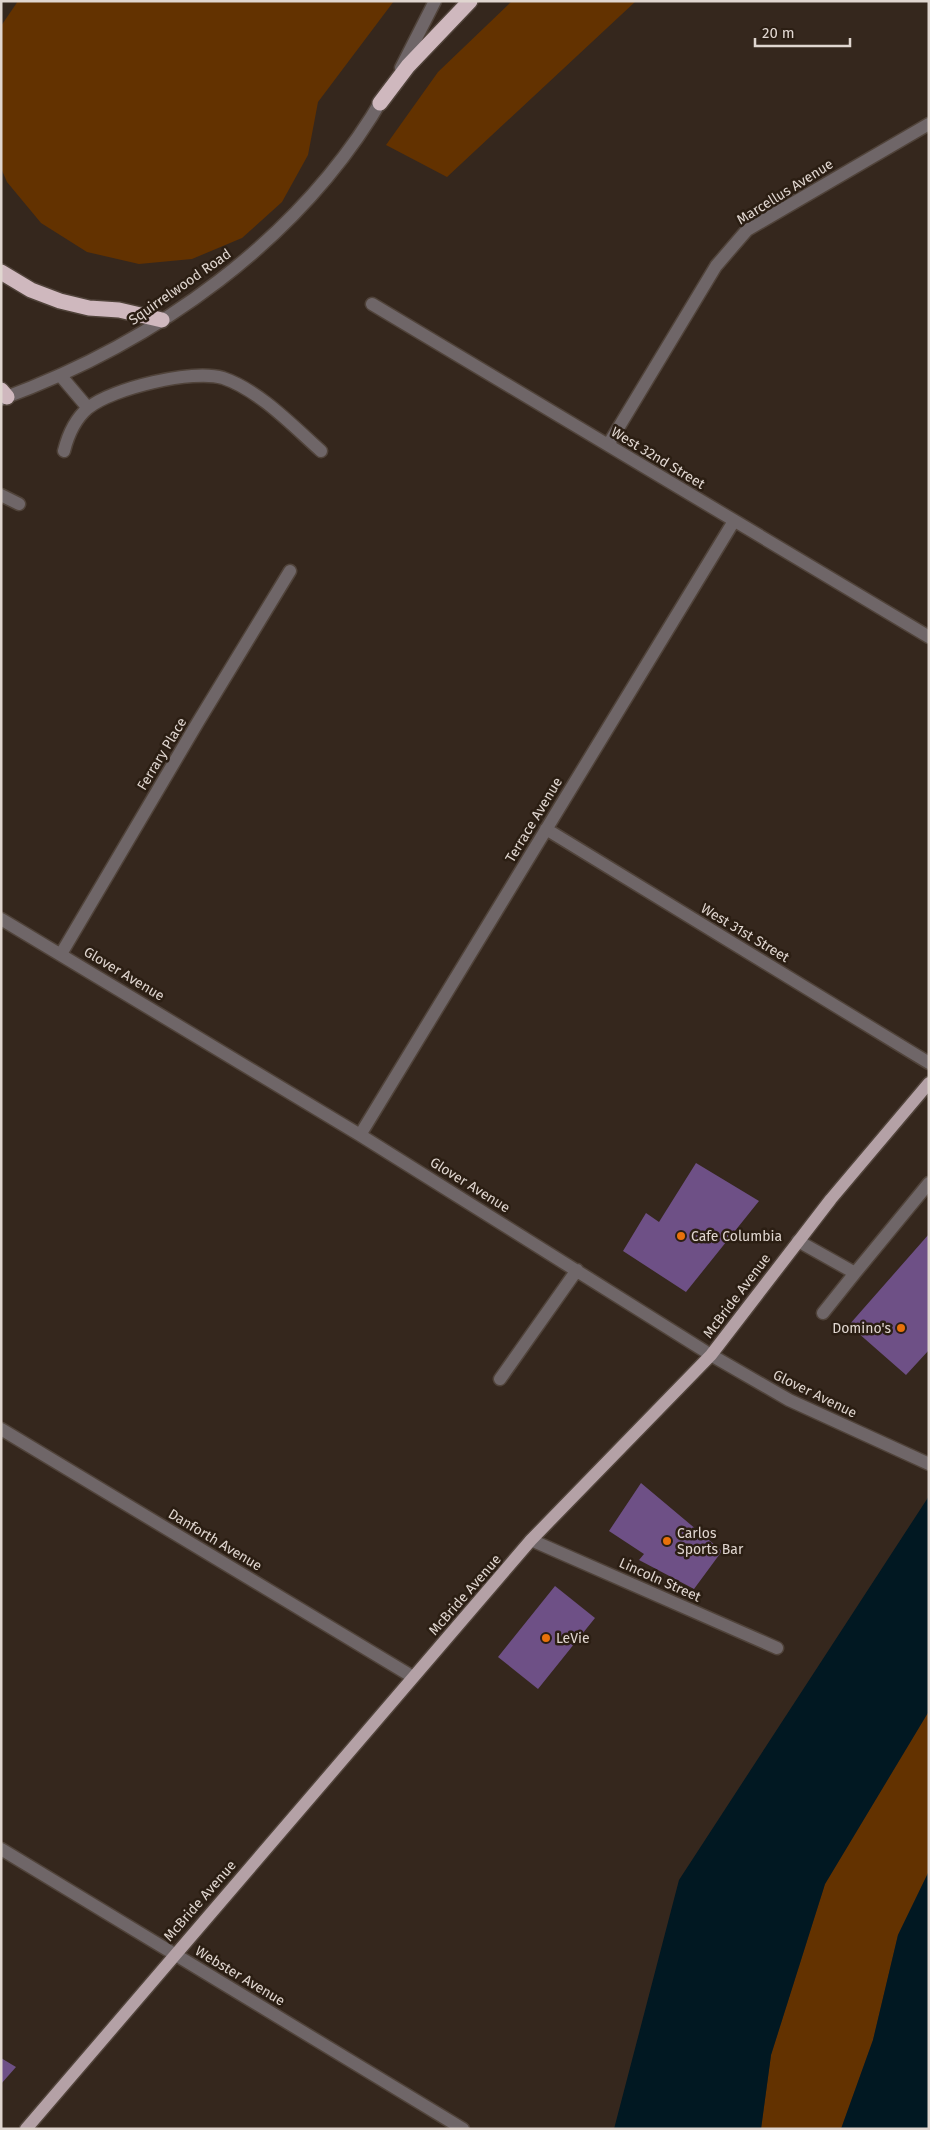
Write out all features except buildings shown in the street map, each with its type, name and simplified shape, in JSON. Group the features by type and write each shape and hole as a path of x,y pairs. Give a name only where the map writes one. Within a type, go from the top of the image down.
{"highway":[{"path":"380,103 408,66 470,1"},
{"path":"1,272 31,290 60,301 89,308 119,310 162,320"}],"main road":[{"name":"McBride Avenue","path":"26,2129 174,1953 532,1540 711,1355 798,1241 929,1083"}],"street":[{"name":"Squirrelwood Road","path":"3,396 60,375 113,350 162,320 231,271 282,227 350,148 408,56 434,1"},
{"name":"Marcellus Avenue","path":"608,445 716,266 747,230 929,124"},
{"name":"West 32nd Street","path":"372,304 929,637"},
{"path":"64,451 67,438 74,425 88,408 103,399 140,386 202,374 224,378 268,405 321,451"},
{"path":"60,375 88,408"},
{"path":"1,495 19,504"},
{"name":"Terrace Avenue","path":"360,1135 734,521"},
{"name":"Ferrary Place","path":"61,954 198,722 290,572"},
{"name":"West 31st Street","path":"546,829 929,1062"},
{"name":"Glover Avenue","path":"1,919 360,1135 711,1355 789,1400 929,1464"},
{"path":"823,1312 929,1183"},
{"path":"798,1241 855,1273"},
{"path":"500,1379 578,1270"},
{"name":"Danforth Avenue","path":"1,1429 413,1677"},
{"name":"Lincoln Street","path":"532,1540 777,1648"},
{"name":"Webster Avenue","path":"1,1849 463,2129"}],"shaded area":[{"path":"18,1 394,1 318,102 308,155 282,202 242,238 192,259 139,264 87,252 41,223 7,182 1,168 1,26"},
{"path":"512,1 636,1 447,177 386,145 438,72"},
{"path":"929,1711 929,1871 898,1935 873,2040 841,2129 761,2129 771,2055 825,1884"}],"water":[{"path":"929,1496 929,1711 825,1884 771,2055 761,2129 614,2129 679,1880"},
{"path":"929,1871 929,2129 841,2129 873,2040 898,1935"}],"place":[{"name":"Cafe Columbia","path":"681,1236"},
{"name":"Domino's","path":"901,1328"},
{"name":"Carlos Sports Bar","path":"667,1541"},
{"name":"LeVie","path":"546,1638"}]}
